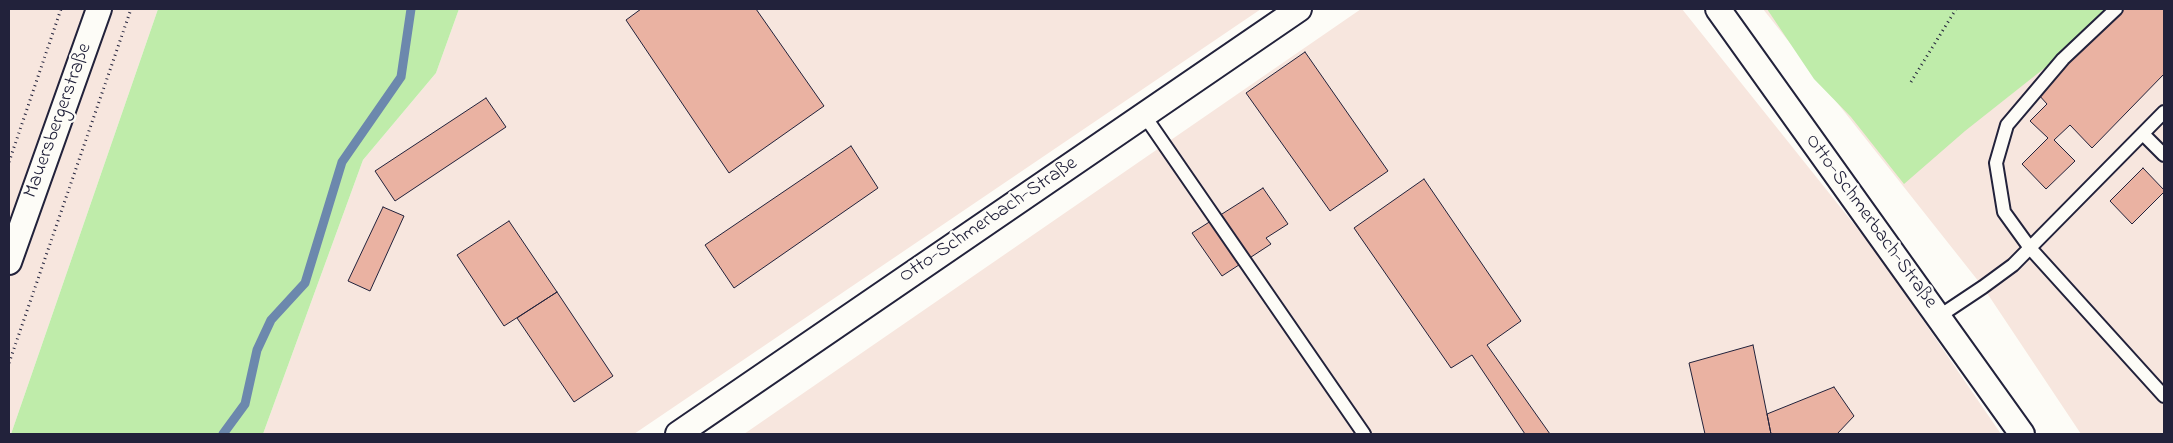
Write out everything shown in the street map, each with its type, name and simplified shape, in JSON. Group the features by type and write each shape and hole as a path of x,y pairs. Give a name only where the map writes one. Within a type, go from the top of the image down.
{"street":[{"name":"Mauersbergerstraße","path":"9,262 99,9"},
{"name":"Otto-Schmerbach-Straße","path":"678,434 1300,9"},
{"name":"Otto-Schmerbach-Straße","path":"1718,9 2022,434"}],"lane":[{"path":"2116,9 2063,59 2007,125 1996,163 2004,212 2030,248 2164,396"},
{"path":"1938,316 2005,271 2164,112"},
{"path":"1144,115 1359,432"},
{"path":"2143,134 2164,155"}],"path":[{"path":"9,162 61,9"},
{"path":"9,363 131,9"},
{"path":"1911,82 1956,9"}],"shaded area":[{"path":"9,9 158,9 11,434 9,434"},
{"path":"459,9 1261,9 634,434 263,434 363,160 436,73"},
{"path":"1361,9 1682,9 1877,253 2001,434 744,434"},
{"path":"1763,9 2164,9 2164,434 2081,434 1983,287"}],"green space":[{"path":"158,9 459,9 436,73 363,160 263,434 11,434"},
{"path":"1767,9 2112,9 2075,44 1965,131 1904,184 1851,117 1814,79"}],"building":[{"path":"641,9 756,9 824,106 729,173 626,20"},
{"path":"2123,9 2164,9 2164,74 2092,148 2070,125 2054,140 2075,161 2046,189 2022,164 2048,138 2030,121 2047,104 2038,94"},
{"path":"1305,52 1388,171 1330,211 1246,93"},
{"path":"486,98 506,127 395,201 375,171"},
{"path":"851,146 878,188 734,288 705,245"},
{"path":"2143,168 2164,192 2132,224 2110,201"},
{"path":"1424,179 1521,321 1487,345 1550,434 1525,434 1472,355 1451,368 1354,228"},
{"path":"1263,188 1288,224 1266,238 1271,244 1222,276 1192,233"},
{"path":"383,207 404,216 370,291 348,281"},
{"path":"509,221 557,292 504,326 457,255"},
{"path":"557,292 613,376 574,402 517,318"},
{"path":"1753,345 1771,434 1705,434 1689,363"},
{"path":"1834,387 1854,416 1837,434 1771,434 1767,414"}],"waterway":[{"path":"223,434 245,404 257,350 271,320 305,283 342,162 401,77 411,9"}]}
